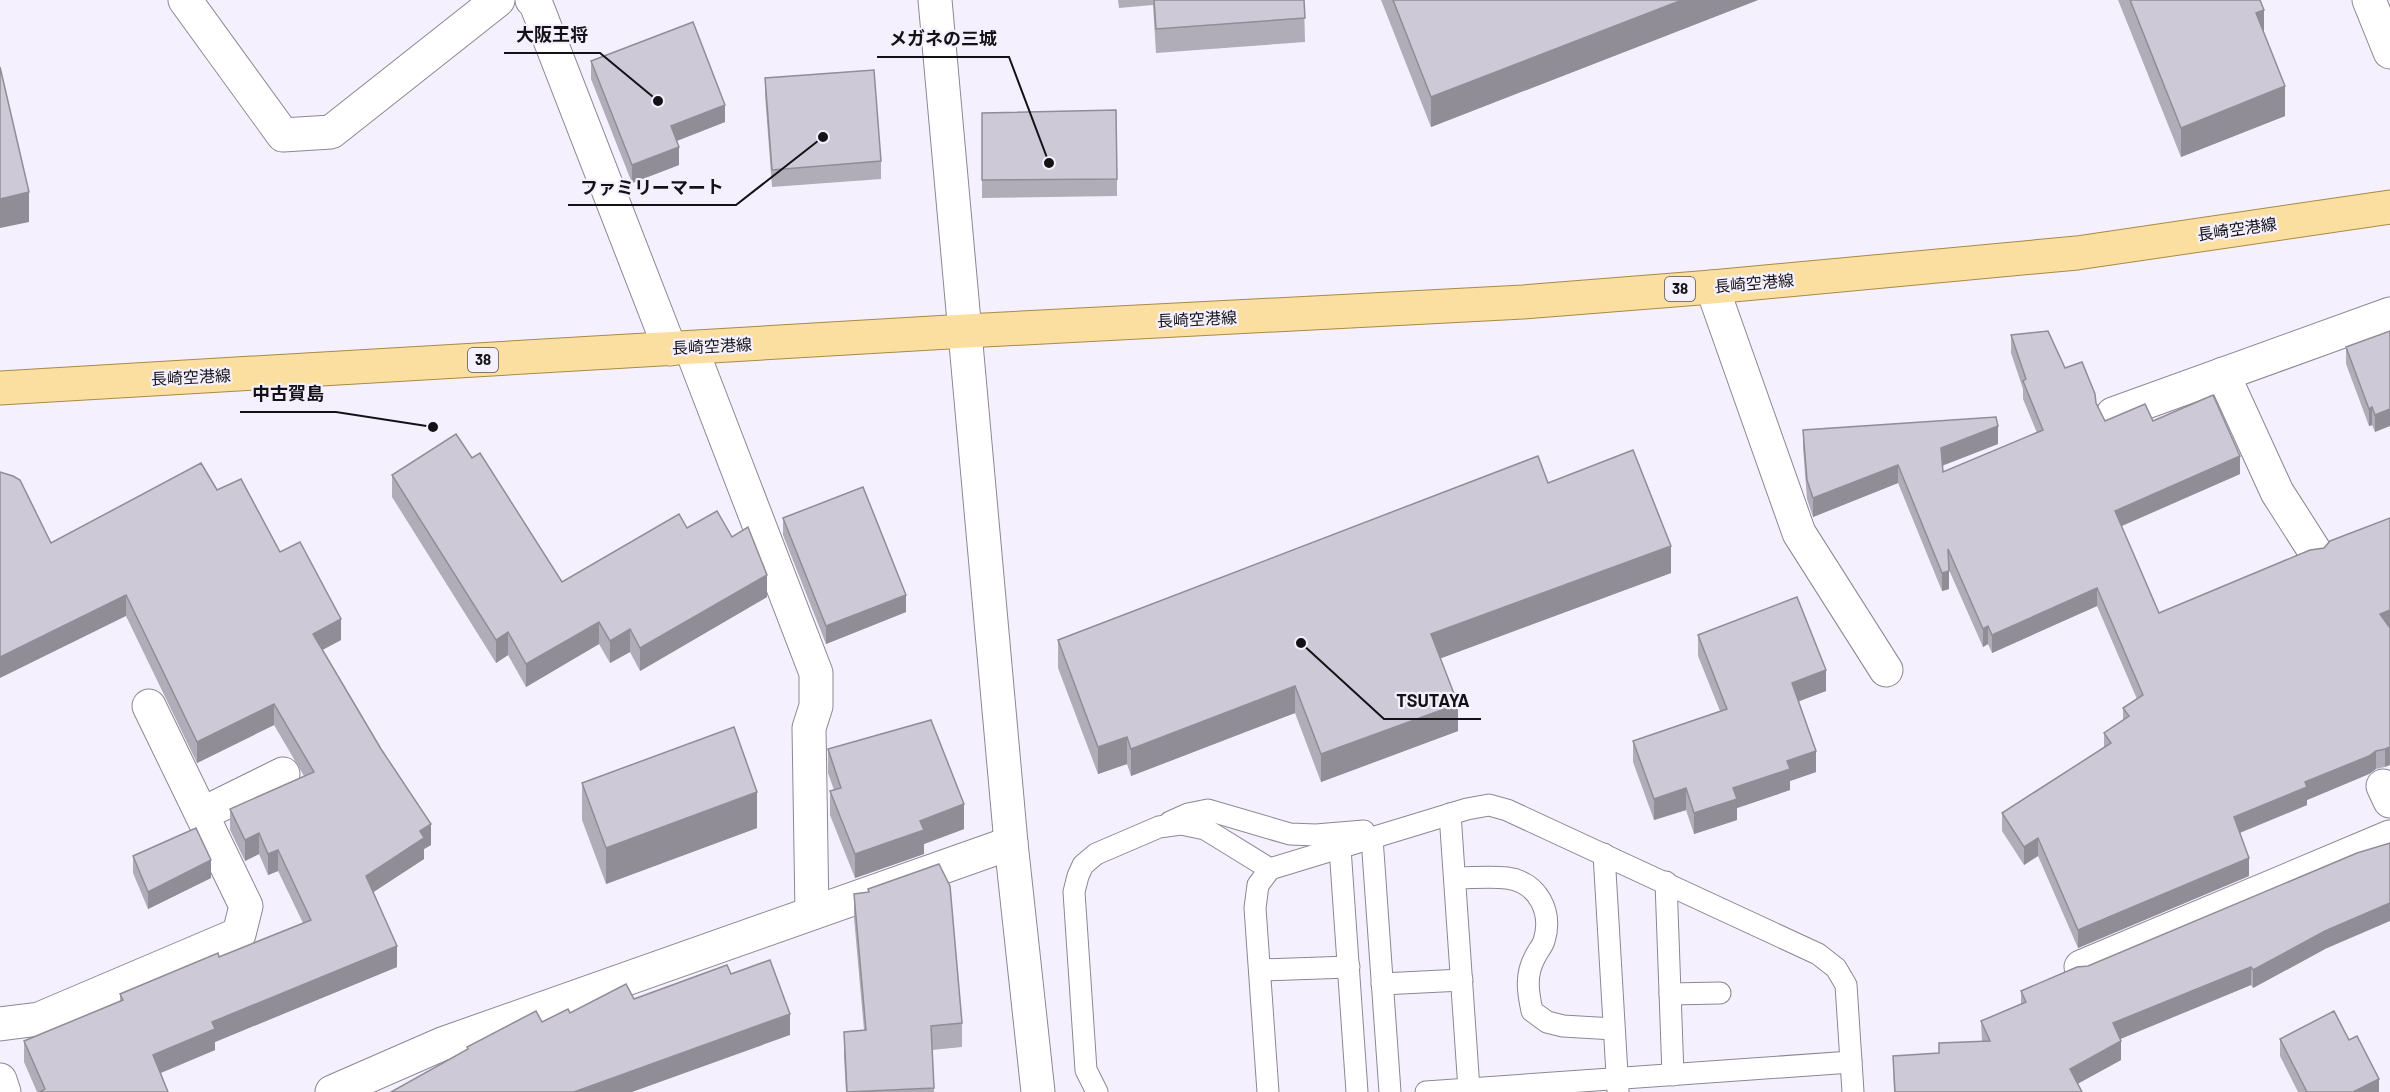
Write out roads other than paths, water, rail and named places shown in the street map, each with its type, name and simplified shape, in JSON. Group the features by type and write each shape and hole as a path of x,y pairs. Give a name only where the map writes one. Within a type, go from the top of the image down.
{"main road":[{"name":"長崎空港線","path":"0,388 966,331 1523,302 2077,253 2390,207"}],"street":[{"path":"185,0 283,135 331,132 498,0"},
{"path":"532,0 536,4 816,673 816,706 809,728 812,913"},
{"path":"934,0 1011,843 1038,1092"},
{"path":"2370,0 2390,52"},
{"path":"1712,287 1799,533 1886,670"},
{"path":"2113,414 2390,314"},
{"path":"2223,374 2277,492 2313,550"},
{"path":"0,1024 39,1019 239,934 246,906 149,706"},
{"path":"201,814 283,774"},
{"path":"2081,967 2390,837"},
{"path":"332,1092 442,1044 1011,843"},
{"path":"0,1080 4,1092"}],"lane":[{"path":"1269,1092 1255,908 1257,885 1270,869 1450,814 1489,805 1507,810 1800,944 1836,968 1846,985 1853,1092"},
{"path":"1097,1092 1086,1070 1074,892 1083,865 1096,854 1188,814 1208,810 1290,834 1316,835 1404,828"},
{"path":"1450,814 1469,1089"},
{"path":"1159,827 1181,825 1204,829 1270,869"},
{"path":"1372,838 1390,1092"},
{"path":"1340,848 1358,1092"},
{"path":"1604,854 1617,1085"},
{"path":"1455,878 1508,878 1524,883 1535,892 1545,908 1546,926 1544,942 1528,971 1527,990 1532,1011 1547,1022 1563,1026 1614,1029"},
{"path":"1666,882 1673,1075"},
{"path":"1260,970 1349,967"},
{"path":"1382,984 1462,980"},
{"path":"1670,994 1720,993"},
{"path":"1426,1092 1617,1085 1673,1075 1851,1062"}],"place":[{"name":"大阪王将","path":"658,101"},
{"name":"ファミリーマート","path":"823,137"},
{"name":"メガネの三城","path":"1049,163"},
{"name":"中古賀島","path":"433,427"},
{"name":"TSUTAYA","path":"1301,643"}]}
